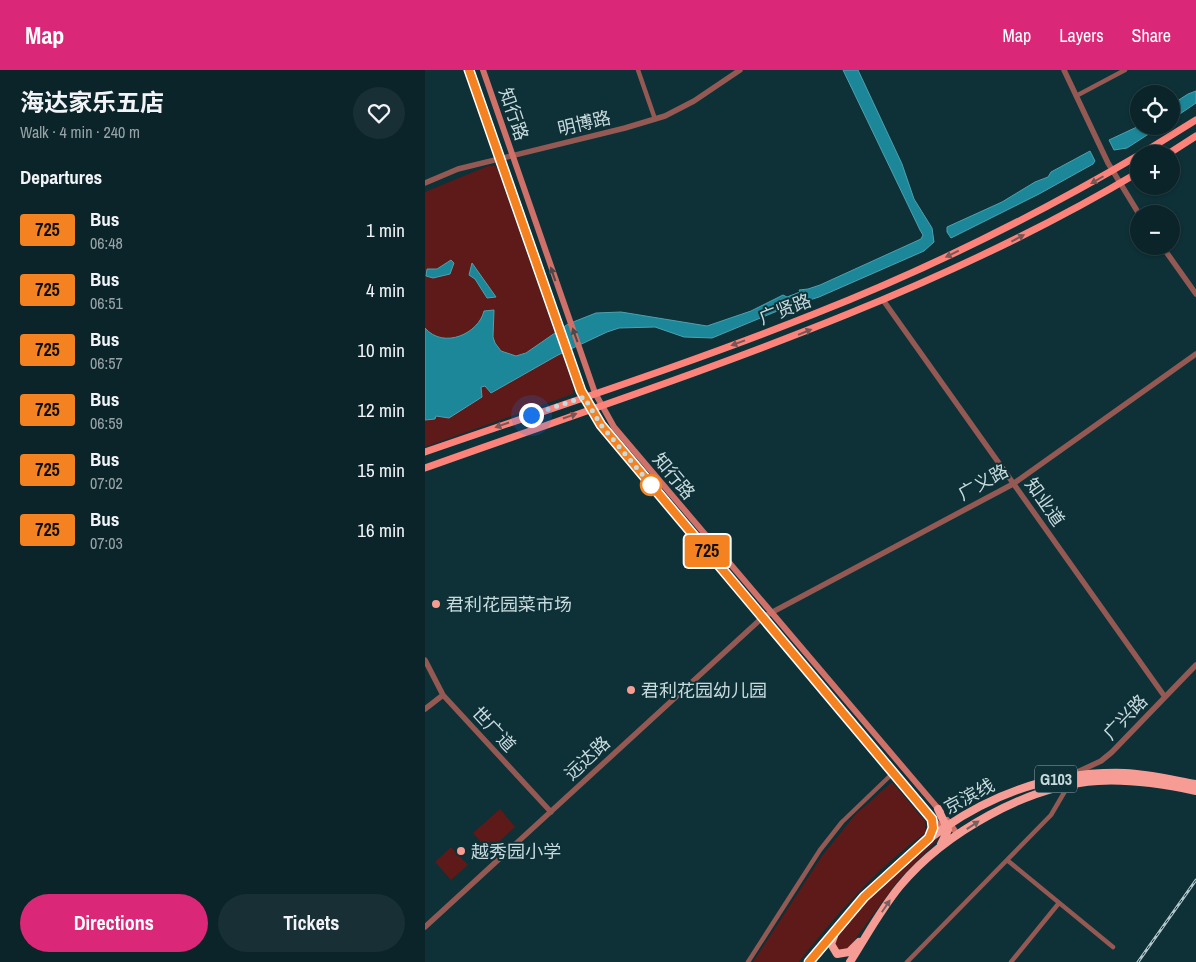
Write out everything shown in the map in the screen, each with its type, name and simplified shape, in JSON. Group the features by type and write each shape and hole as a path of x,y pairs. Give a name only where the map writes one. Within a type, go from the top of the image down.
{"highway":[{"name":"京滨线","path":"809,962 854,908 893,868 946,825 983,803 1015,790 1067,777 1125,773 1196,784"},
{"path":"1067,777 1068,786"},
{"name":"京滨线","path":"949,838 958,835 983,818 1009,806 1068,786 1099,781 1147,782 1196,791"},
{"path":"849,962 900,886 949,838 946,825 938,809"},
{"path":"854,908 832,940 833,952 841,955 849,952 870,930"}],"main road":[{"name":"知行路","path":"469,70 568,354 584,397 601,425 930,815 958,835"},
{"name":"知行路","path":"483,70 569,320 601,405 614,426 938,809"},
{"name":"广贤路","path":"1155,145 1196,120"},
{"path":"1180,146 1196,136"},
{"name":"广贤路","path":"425,452 734,345 858,296 1013,224 1130,160"},
{"name":"广贤路","path":"425,468 783,341 883,300 1004,244 1130,177"},
{"path":"929,838 933,828 930,815"}],"street":[{"path":"638,70 655,119"},
{"name":"明博路","path":"425,183 459,169 499,157 655,119 694,101 740,70"},
{"path":"1064,70 1112,171 1133,205"},
{"path":"1077,96 1125,70"},
{"path":"1168,255 1196,294"},
{"name":"知业道","path":"883,300 1165,697"},
{"name":"广义路","path":"770,612 1013,484 1196,354"},
{"name":"远达路","path":"425,927 770,612"},
{"name":"世广道","path":"425,660 443,695 551,812"},
{"name":"广兴路","path":"1067,777 1101,761 1112,752 1196,666"},
{"path":"425,709 443,695"},
{"path":"748,962 820,850 842,822 894,772"},
{"path":"907,962 1051,815 1068,786"},
{"path":"1007,860 1113,947"},
{"path":"1011,962 1059,903"}],"shaded area":[{"path":"488,166 495,166 498,170 574,388 573,394 425,447 425,192"},
{"path":"892,782 925,821 925,833 890,862 858,893 799,962 753,962 822,856 855,815"},
{"path":"500,809 515,827 489,851 473,833"},
{"path":"939,838 897,882 848,949 839,951 834,946 839,935 863,903 913,855"},
{"path":"451,847 468,865 451,880 435,862"}],"water":[{"path":"843,70 858,70 902,164 914,199 932,228 934,242 924,251 819,297 787,307 712,338 684,337 655,327 619,328 607,332 558,355 491,393 485,386 481,387 482,397 449,418 436,416 435,419 425,420 425,328 442,338 460,336 475,326 481,319 484,311 494,310 493,337 495,343 501,351 516,356 526,353 568,324 596,313 621,312 707,326 751,311 783,295 787,297 800,292 799,290 820,285 921,239 923,235"},
{"path":"1196,91 1196,103 1180,114 1180,99"},
{"path":"1130,130 1130,135 1147,135 1127,148 1114,150 1109,140"},
{"path":"1090,151 1095,161 1093,164 1039,194 951,238 947,232 947,227 1002,202"},
{"path":"451,260 454,263 450,274 433,278 426,276 427,269 437,269"},
{"path":"472,263 496,297 487,298 475,279 469,275"}],"railway":[{"path":"1138,962 1196,880"}],"bus line":[{"name":"725","path":"469,70 581,391 591,409 601,425 932,819 933,828 929,838 893,868 864,897 809,962"}],"place":[{"name":"君利花园菜市场","path":"436,604"},
{"name":"君利花园幼儿园","path":"631,690"},
{"name":"越秀园小学","path":"461,851"}],"route":[{"path":"531,415 584,397 601,425 651,485"}]}
